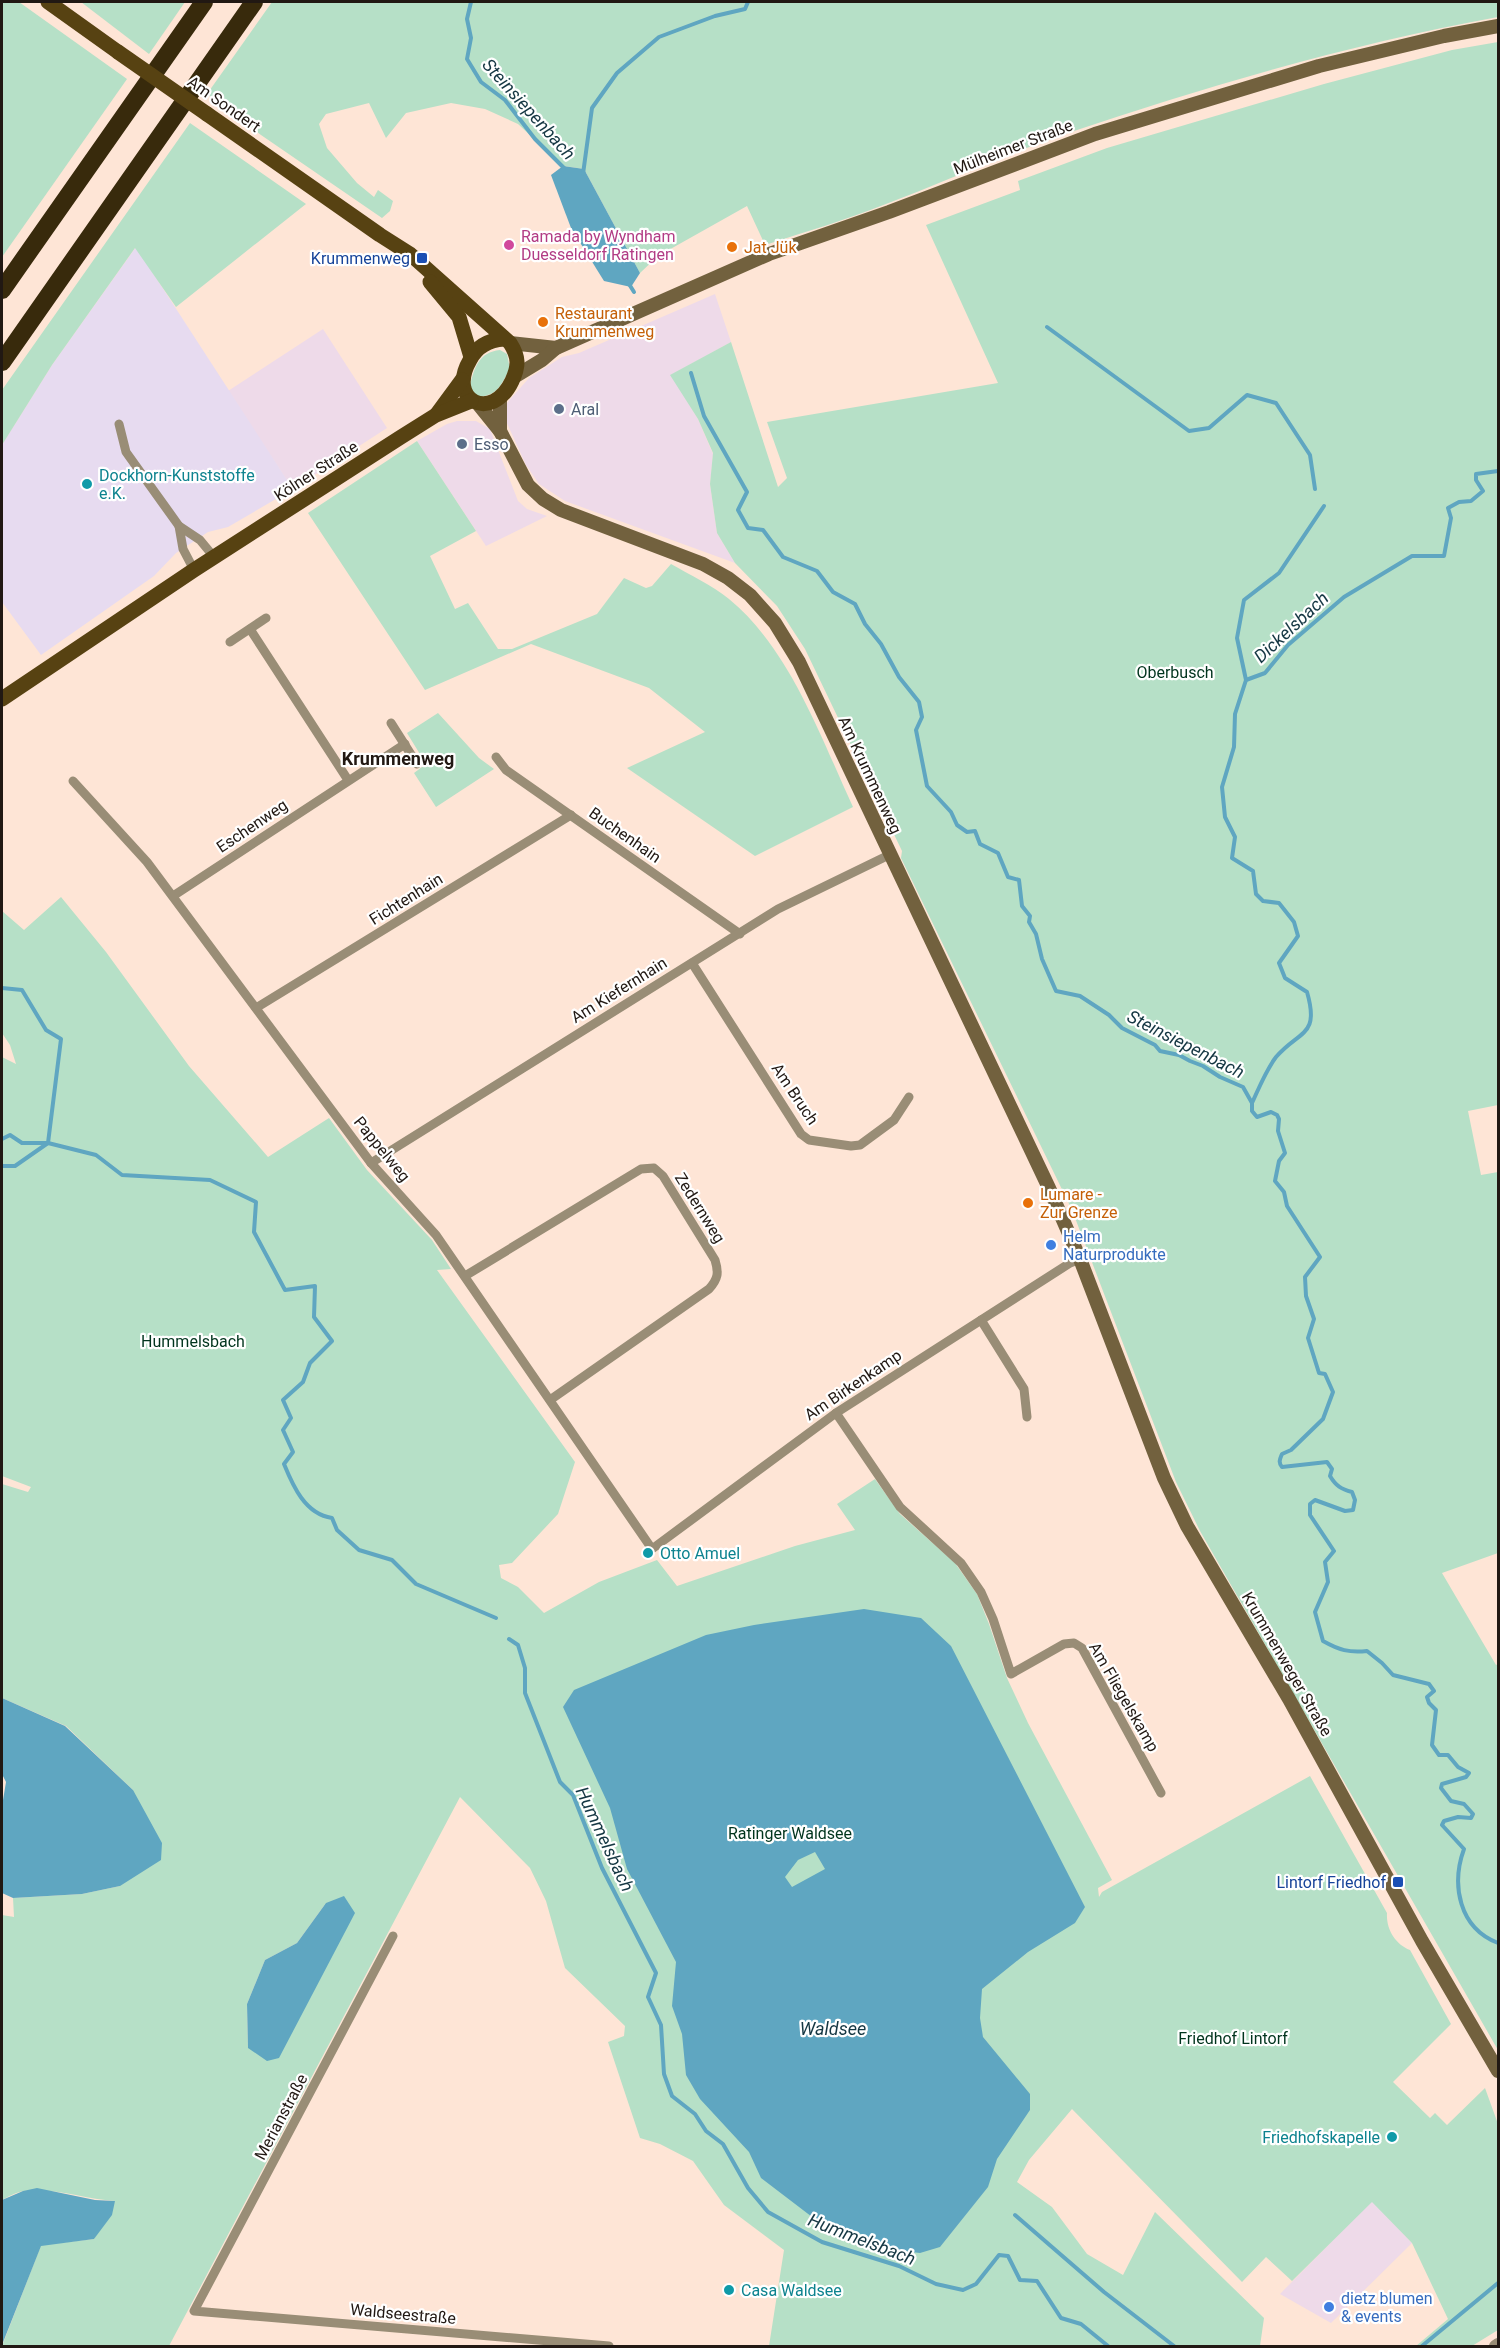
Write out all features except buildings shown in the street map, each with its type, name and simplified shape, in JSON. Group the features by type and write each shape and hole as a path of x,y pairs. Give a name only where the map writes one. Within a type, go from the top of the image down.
{"highway":[{"path":"2,290 204,2"},
{"path":"2,362 254,2"}],"main road":[{"name":"Am Sondert","path":"48,2 410,254 507,341"},
{"name":"Mülheimer Straße","path":"514,377 542,360 556,348 769,254 889,212 1095,134 1319,66 1444,36 1498,26"},
{"name":"Am Sondert","path":"380,235 432,285 459,317 471,357"},
{"path":"507,341 516,352 518,365 509,388 491,404 475,403 464,393 462,381 471,357 482,345 507,341 556,348"},
{"name":"Kölner Straße","path":"436,415 462,381"},
{"name":"Am Krummenweg","path":"500,398 500,431"},
{"name":"Kölner Straße","path":"2,699 194,570 436,415 475,403"},
{"name":"Am Krummenweg","path":"475,403 500,431 519,472 528,485 543,499 561,510 703,564 728,578 750,595 775,623 799,662 1080,1259"},
{"name":"Krummenweger Straße","path":"1080,1259 1164,1478 1187,1526 1289,1699 1422,1941 1498,2071"}],"street":[{"path":"119,424 126,452 179,526 200,540 214,557"},
{"path":"179,526 183,549 194,570"},
{"path":"230,642 266,618"},
{"path":"250,629 348,780"},
{"path":"391,723 417,764"},
{"name":"Eschenweg","path":"173,896 405,744"},
{"name":"Buchenhain","path":"496,757 506,770 740,934"},
{"name":"Pappelweg","path":"73,781 147,862 371,1163 436,1235 652,1549"},
{"name":"Fichtenhain","path":"256,1008 571,815"},
{"name":"Am Kiefernhain","path":"371,1163 778,909 889,855"},
{"name":"Am Bruch","path":"692,963 801,1134 809,1140 851,1146 860,1145 894,1120 909,1097"},
{"name":"Zedernweg","path":"465,1276 641,1169 654,1168 663,1176 715,1260 718,1274 716,1282 709,1290 550,1401"},
{"name":"Am Birkenkamp","path":"652,1549 836,1413 1070,1263 1080,1259"},
{"path":"981,1320 1024,1389 1027,1417"},
{"name":"Am Fliegelskamp","path":"836,1413 900,1507 960,1563 981,1592 993,1618 1011,1674 1064,1644 1074,1643 1082,1648 1161,1793"},
{"name":"Merianstraße","path":"194,2311 393,1936"},
{"name":"Waldseestraße","path":"194,2311 609,2346"}],"shaded area":[{"path":"136,247 293,489 228,527 208,532 176,553 154,576 41,655 2,602 2,445 52,365"},
{"path":"715,294 731,342 671,375 698,419 713,454 710,484 717,533 735,563 565,501 539,484 526,465 506,421 507,403 529,378 562,357 579,353"},
{"path":"323,329 387,428 293,489 228,391"},
{"path":"457,421 476,421 490,429 518,501 527,509 547,516 486,546 417,441"},
{"path":"1372,2201 1412,2243 1331,2323 1280,2294"}],"green space":[{"path":"2,2 19,2 127,79 2,257"},
{"path":"81,2 185,2 149,54"},
{"path":"272,2 1498,2 1498,17 1335,53 1174,98 1045,141 871,210 765,245 747,206 658,256 640,273 584,169 563,166 518,124 485,109 451,103 406,113 386,138 369,103 326,114 319,124 327,148 357,183 374,197 378,190 393,201 390,211 382,218 261,135 207,94"},
{"name":"Oberbusch","path":"1498,42 1498,1105 1468,1111 1481,1175 1498,1172 1498,1553 1442,1573 1496,1665 1498,1664 1498,2050 1200,1531 1176,1482 1072,1210 901,858 902,851 805,649 777,606 735,563 717,533 710,484 713,453 698,419 670,375 731,342 778,487 787,478 767,422 998,383 926,225 1020,190 1018,181 1107,148 1324,84 1452,50"},
{"path":"190,123 306,204 176,307 135,248 52,365 2,445 2,390"},
{"path":"500,350 507,354 510,369 498,389 489,395 476,397 470,386 476,367 487,354"},
{"path":"417,441 476,531 430,556 455,609 468,603 498,649 512,649 597,614 624,578 646,588 652,586 671,564 729,599 751,619 770,643 802,696 853,807 755,856 627,768 705,732 649,688 531,644 425,690 308,513"},
{"path":"438,713 479,758 494,769 436,807 414,773 426,764 407,733"},
{"path":"61,897 106,952 189,1066 268,1157 329,1118 367,1170 432,1240 451,1269 437,1270 575,1462 558,1514 512,1563 499,1565 501,1578 518,1587 544,1613 599,1582 657,1560 677,1586 795,1546 855,1530 837,1504 875,1479 900,1514 955,1563 977,1594 1007,1678 1028,1723 1112,1880 1098,1888 1099,1897 1102,1892 1310,1776 1387,1913 1392,1935 1410,1950 1451,2024 1393,2082 1430,2118 1435,2113 1447,2125 1485,2088 1498,2124 1498,2330 1472,2346 1416,2346 1448,2319 1412,2243 1372,2202 1292,2281 1266,2257 1242,2282 1072,2109 1029,2160 1017,2182 1052,2207 1087,2254 1123,2275 1155,2212 1264,2318 1260,2346 769,2346 784,2250 724,2205 693,2161 660,2144 640,2138 608,2042 624,2036 625,2026 565,1968 546,1901 530,1868 460,1797 169,2346 2,2346 41,2245 94,2239 115,2201 35,2190 18,2192 2,2200 2,1915 14,1917 13,1898 82,1894 120,1886 133,1790 66,1726 2,1698 2,1484 28,1492 31,1487 2,1476 2,1057 16,1064 10,1045 2,1033 2,911 24,930","holes":["326,1903 248,2048 247,2004 265,1960 297,1943"]}],"water":[{"path":"563,166 584,169 640,273 631,287 604,281 571,228 551,175"},
{"name":"Waldsee","path":"864,1609 921,1618 951,1646 1085,1907 1075,1923 1028,1952 982,1989 980,2018 983,2037 1030,2094 1030,2110 997,2159 988,2187 940,2247 920,2253 895,2250 852,2230 820,2223 761,2178 749,2152 700,2099 686,2075 682,2034 672,2006 676,1962 627,1869 610,1808 563,1707 574,1690 706,1635 754,1625","holes":["815,1852 825,1869 792,1887 785,1877 798,1860"]},
{"path":"2,1698 65,1726 133,1790 162,1843 161,1860 120,1886 82,1894 13,1898 2,1893 2,1806 6,1782 2,1774"},
{"path":"344,1896 355,1913 279,2058 267,2061 248,2048 247,2004 265,1960 297,1943 326,1903"},
{"path":"37,2188 95,2200 115,2201 112,2215 94,2239 41,2246 2,2345 2,2200"}],"waterway":[{"name":"Steinsiepenbach","path":"471,2 467,19 471,38 467,59 481,82 505,100 535,139 564,168"},
{"path":"583,174 592,108 617,73 659,37 715,16 745,9 748,2"},
{"name":"Steinsiepenbach","path":"629,284 634,292"},
{"path":"1047,327 1189,431 1209,428 1247,395 1276,403 1310,455 1315,489"},
{"name":"Steinsiepenbach","path":"691,373 704,416 747,492 738,510 748,528 763,530 783,557 817,571 833,592 855,604 899,677 919,702 922,717 916,730 927,786 951,812 957,825 967,832 975,831 980,844 998,853 1008,877 1019,880 1022,906 1030,916 1029,922 1036,934 1042,959 1056,991 1080,996 1109,1015 1122,1028 1155,1045 1160,1051 1179,1055 1243,1087 1252,1103"},
{"name":"Dickelsbach","path":"1498,471 1476,474 1476,480 1483,491 1471,501 1459,502 1448,508 1451,518 1444,556 1412,556 1344,597 1288,645 1265,673 1246,680 1235,714 1234,747 1222,787 1225,817 1235,837 1232,858 1253,871 1256,894 1263,901 1279,903 1294,922 1298,936 1279,963 1285,978 1307,992 1310,1007 1309,1025 1272,1062 1252,1103 1252,1111 1257,1117 1271,1112 1279,1119 1278,1131 1285,1153 1279,1161 1275,1181 1284,1192 1287,1206 1320,1257 1305,1277 1306,1296 1314,1319 1308,1338 1319,1373 1325,1374 1333,1392 1323,1419 1291,1450 1282,1454 1280,1464 1282,1467 1327,1462 1332,1469 1330,1476 1332,1479 1339,1487 1352,1492 1355,1500 1353,1510 1345,1511 1315,1500 1310,1504 1310,1515 1334,1551 1325,1562 1328,1582 1315,1612 1323,1641 1344,1650 1367,1651 1393,1675 1429,1684 1434,1691 1427,1697 1436,1710 1432,1745 1439,1755 1448,1755 1458,1767 1469,1773 1466,1777 1442,1784 1441,1788 1451,1801 1464,1804 1473,1814 1471,1818 1458,1817 1444,1821 1442,1825 1464,1849 1458,1877 1462,1904 1474,1927 1498,1943"},
{"path":"1246,680 1237,638 1244,600 1279,573 1324,506"},
{"path":"2,988 22,990 46,1030 61,1039 48,1143 15,1166 2,1166"},
{"name":"Hummelsbach","path":"2,1139 10,1135 22,1143 48,1143 96,1155 122,1175 210,1180 256,1202 254,1232 285,1290 315,1286 314,1317 332,1341 310,1363 303,1382 283,1400 291,1418 283,1430 293,1452 284,1464 296,1490 314,1511 332,1518 337,1530 359,1550 392,1560 416,1584 496,1618"},
{"name":"Hummelsbach","path":"509,1639 518,1645 525,1668 525,1693 560,1782 573,1795 602,1868 656,1973 648,1997 661,2025 664,2074 672,2096 695,2114 706,2131 723,2144 748,2188 768,2212 822,2242 899,2266 936,2284 963,2290 976,2284 999,2255 1008,2256 1020,2280 1037,2281 1061,2318 1081,2324 1108,2346"},
{"path":"1015,2215 1104,2292 1174,2346"},
{"name":"Hummelsbach","path":"1422,2346 1498,2283"}],"place":[{"name":"Ramada by Wyndham Duesseldorf Ratingen","path":"509,245"},
{"name":"Jat Jük","path":"732,247"},
{"name":"Krummenweg","path":"422,258"},
{"name":"Restaurant Krummenweg","path":"543,322"},
{"name":"Aral","path":"559,409"},
{"name":"Esso","path":"462,444"},
{"name":"Dockhorn-Kunststoffe e.K.","path":"87,484"},
{"name":"Lumare - Zur Grenze","path":"1028,1203"},
{"name":"Helm Naturprodukte","path":"1051,1245"},
{"name":"Otto Amuel","path":"648,1553"},
{"name":"Lintorf Friedhof","path":"1398,1882"},
{"name":"Friedhofskapelle","path":"1392,2137"},
{"name":"Casa Waldsee","path":"729,2290"},
{"name":"dietz blumen & events","path":"1329,2307"}],"district":[{"name":"Krummenweg","path":"398,758"}],"park label":[{"name":"Ratinger Waldsee","path":"790,1833"},
{"name":"Friedhof Lintorf","path":"1233,2038"}]}
